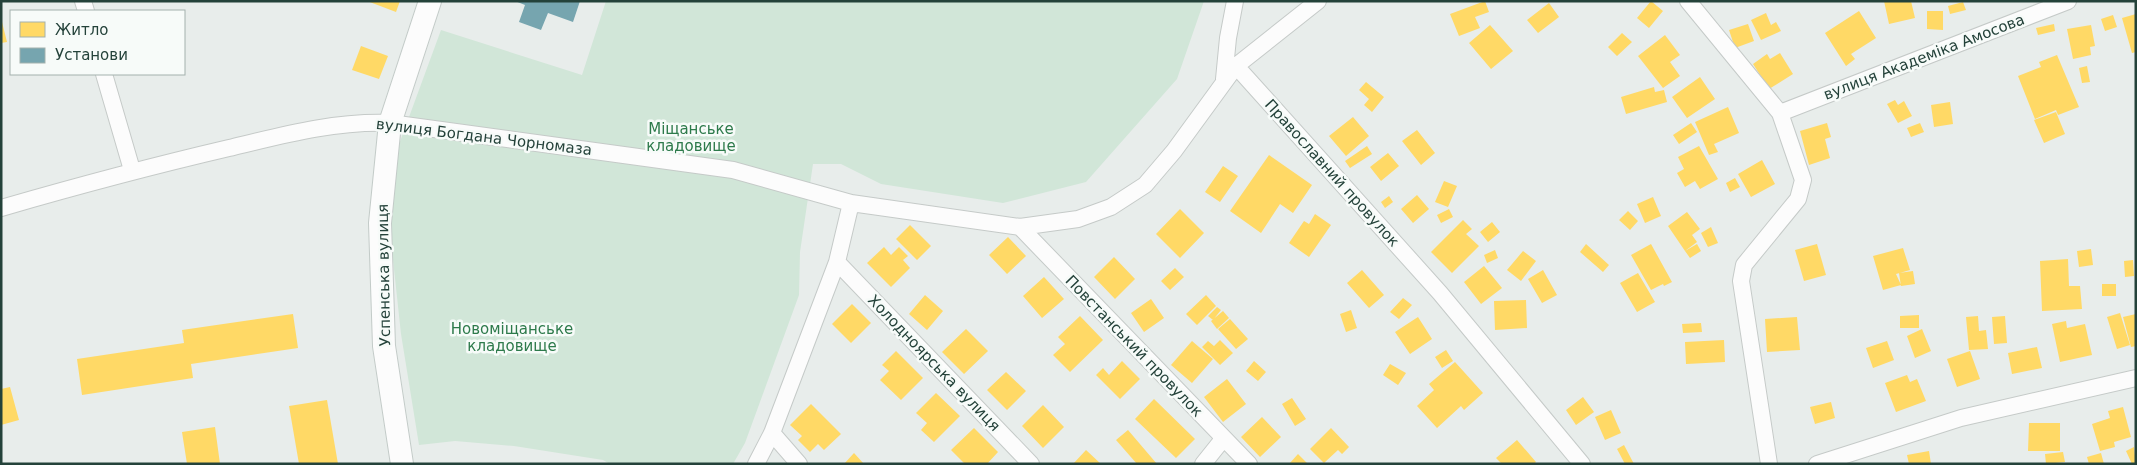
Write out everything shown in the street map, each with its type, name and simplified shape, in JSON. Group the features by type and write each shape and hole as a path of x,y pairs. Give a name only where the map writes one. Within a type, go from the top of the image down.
{"street":[{"name":"Успенська вулиця","path":"402,464 384,346 380,223 390,123 430,1"},
{"path":"1224,79 1235,1"},
{"path":"1224,79 1236,66 1318,1"},
{"path":"1688,1 1780,113 1802,180 1798,199 1744,265 1741,281 1769,464"},
{"name":"вулиця Академіка Амосова","path":"1780,113 2068,1"},
{"name":"Православний провулок","path":"1236,66 1440,293 1582,464"},
{"path":"104,75 132,170"},
{"name":"вулиця Богдана Чорномаза","path":"1,208 132,170 320,126 358,122 390,123 733,170 851,203 1020,227 1078,219 1111,207 1145,185 1174,151 1224,79"},
{"path":"756,464 772,433 837,262 851,203"},
{"name":"Повстанський провулок","path":"1020,227 1249,464"},
{"name":"Холодноярська вулиця","path":"837,262 1031,464"},
{"path":"1817,464 1961,418 2136,378"},
{"path":"772,433 799,464"},
{"path":"1203,464 1223,439"}],"green space":[{"name":"Міщанське кладовище","path":"606,1 1204,1 1177,79 1086,182 1003,203 881,184 841,164 813,164 800,252 799,295 745,443 733,464 610,464 603,460 514,446 455,441 419,445 401,334 391,241 392,198 398,147 441,30 582,75"}],"building: Житло":[{"path":"367,1 400,1 396,12"},
{"path":"1485,1 1489,12 1475,17 1480,28 1459,36 1450,14"},
{"path":"1651,1 1663,11 1649,28 1637,18"},
{"path":"1884,1 1911,1 1915,18 1889,24"},
{"path":"1963,2 1966,10 1950,14 1948,6"},
{"path":"1549,3 1559,17 1538,33 1527,20"},
{"path":"1859,11 1876,38 1851,54 1855,59 1846,66 1825,33"},
{"path":"1927,11 1943,11 1943,30 1927,29"},
{"path":"1766,13 1771,25 1776,22 1781,31 1761,40 1751,20"},
{"path":"2136,14 2136,52 2132,53 2122,18"},
{"path":"2113,15 2117,27 2105,31 2101,19"},
{"path":"1,18 7,42 1,43"},
{"path":"1748,24 1754,41 1735,48 1729,30"},
{"path":"2054,24 2055,31 2038,35 2036,28"},
{"path":"1490,25 1513,51 1491,69 1469,43"},
{"path":"2091,25 2095,46 2090,47 2091,55 2073,59 2067,29"},
{"path":"1622,33 1632,42 1617,56 1608,47"},
{"path":"1665,35 1680,55 1670,62 1680,76 1663,88 1638,56"},
{"path":"361,46 388,56 379,79 352,70"},
{"path":"1780,53 1793,74 1769,89 1753,64 1767,54 1770,59"},
{"path":"2057,55 2079,107 2058,115 2056,110 2035,119 2018,76 2041,67 2039,62"},
{"path":"2087,66 2090,82 2082,83 2079,68"},
{"path":"1700,77 1715,99 1687,118 1672,97"},
{"path":"1366,82 1384,97 1372,112 1364,105 1369,99 1359,90"},
{"path":"1654,87 1655,92 1664,90 1667,102 1626,114 1621,97"},
{"path":"1895,100 1898,105 1904,101 1912,116 1898,123 1887,104"},
{"path":"1950,102 1953,124 1934,127 1931,105"},
{"path":"1728,107 1739,133 1714,144 1718,152 1709,155 1695,122"},
{"path":"2056,112 2065,134 2044,143 2034,120"},
{"path":"1353,117 1369,136 1346,156 1329,136"},
{"path":"1691,123 1697,132 1679,144 1673,135"},
{"path":"1827,123 1831,137 1825,139 1830,158 1809,165 1800,131"},
{"path":"1920,123 1924,132 1911,137 1907,128"},
{"path":"1417,130 1435,153 1421,165 1402,141"},
{"path":"1367,146 1372,154 1350,168 1345,161"},
{"path":"1699,146 1718,179 1700,189 1695,181 1685,187 1677,173 1684,169 1678,157"},
{"path":"1388,153 1399,166 1381,181 1370,167"},
{"path":"1269,155 1312,185 1293,213 1280,204 1261,233 1230,211"},
{"path":"1762,160 1775,184 1751,197 1738,174"},
{"path":"1223,166 1238,176 1220,202 1205,192"},
{"path":"1735,178 1740,187 1730,192 1726,183"},
{"path":"1444,181 1457,186 1448,207 1435,202"},
{"path":"1417,195 1429,209 1413,223 1401,209"},
{"path":"1389,196 1393,202 1385,208 1381,202"},
{"path":"1653,197 1661,216 1645,223 1637,204"},
{"path":"1180,209 1204,233 1180,258 1156,234"},
{"path":"1449,209 1453,217 1441,223 1437,215"},
{"path":"1628,211 1638,221 1630,230 1619,220"},
{"path":"1687,212 1700,229 1692,235 1697,242 1685,251 1668,226"},
{"path":"1315,214 1331,225 1309,257 1289,243 1304,221 1309,224"},
{"path":"1463,220 1472,229 1466,234 1479,246 1452,273 1431,252"},
{"path":"1492,222 1500,232 1488,242 1480,232"},
{"path":"910,225 931,246 917,260 896,239"},
{"path":"1711,227 1718,243 1708,247 1701,233"},
{"path":"1008,237 1026,256 1007,274 989,255"},
{"path":"1586,244 1609,265 1603,272 1580,252"},
{"path":"1651,244 1672,282 1651,290 1631,255"},
{"path":"1697,244 1701,251 1690,258 1685,251"},
{"path":"1817,244 1826,275 1804,281 1795,250"},
{"path":"884,247 891,255 899,247 908,256 903,260 910,268 891,287 867,263"},
{"path":"1903,248 1910,270 1896,274 1901,285 1883,290 1873,256"},
{"path":"2091,249 2093,265 2079,267 2077,251"},
{"path":"1495,250 1498,258 1487,263 1484,255"},
{"path":"1523,251 1536,261 1521,281 1507,270"},
{"path":"1114,257 1135,279 1115,299 1094,277"},
{"path":"2068,259 2069,286 2080,286 2082,309 2042,311 2040,261"},
{"path":"2133,260 2134,276 2125,277 2124,261"},
{"path":"1484,266 1502,288 1481,304 1464,282"},
{"path":"1175,268 1184,277 1170,290 1161,281"},
{"path":"1362,270 1384,295 1369,308 1347,283"},
{"path":"1543,270 1557,295 1542,303 1528,279"},
{"path":"1913,271 1915,284 1901,286 1899,273"},
{"path":"1638,273 1655,302 1637,312 1620,283"},
{"path":"1044,277 1064,299 1042,318 1023,296"},
{"path":"2102,284 2116,284 2116,296 2102,296"},
{"path":"925,295 943,311 927,330 909,314"},
{"path":"1206,295 1216,306 1197,325 1186,314"},
{"path":"1403,298 1412,305 1399,319 1390,312"},
{"path":"1151,299 1164,318 1144,332 1131,313"},
{"path":"1526,300 1527,328 1495,330 1494,301"},
{"path":"852,304 871,323 851,343 832,324"},
{"path":"1217,307 1221,310 1213,320 1208,316"},
{"path":"1351,310 1357,328 1346,332 1340,314"},
{"path":"1223,311 1229,318 1217,329 1211,321"},
{"path":"2120,313 2130,345 2117,349 2107,317"},
{"path":"293,314 298,348 191,364 193,378 82,395 77,359 184,343 182,330"},
{"path":"2136,314 2136,346 2131,347 2123,317"},
{"path":"1919,315 1919,328 1900,328 1900,316"},
{"path":"1080,316 1103,340 1070,372 1053,355 1065,344 1058,337"},
{"path":"1978,316 1979,331 1986,330 1988,349 1969,350 1966,317"},
{"path":"2005,316 2007,343 1994,344 1992,317"},
{"path":"1418,317 1432,339 1410,354 1395,332"},
{"path":"1797,317 1800,350 1767,352 1765,319"},
{"path":"1230,319 1248,339 1236,349 1218,329"},
{"path":"2066,321 2067,328 2085,324 2092,355 2060,362 2052,324"},
{"path":"1701,323 1702,332 1683,333 1682,324"},
{"path":"966,329 988,351 964,374 942,352"},
{"path":"1922,329 1931,351 1915,358 1907,336"},
{"path":"1220,340 1233,353 1220,365 1202,347 1208,341 1214,346"},
{"path":"1724,340 1725,362 1686,364 1685,342"},
{"path":"1192,341 1213,359 1192,383 1171,365"},
{"path":"1887,341 1894,360 1873,368 1866,348"},
{"path":"2037,347 2042,368 2012,374 2008,353"},
{"path":"1446,350 1453,361 1442,368 1435,357"},
{"path":"896,351 923,378 901,400 880,380 889,371 882,365"},
{"path":"1970,351 1980,379 1957,387 1947,359"},
{"path":"1122,361 1140,379 1120,399 1096,375 1103,368 1109,375"},
{"path":"1254,361 1266,372 1258,381 1246,371"},
{"path":"1455,362 1483,393 1464,410 1461,406 1437,428 1417,406 1434,390 1429,384"},
{"path":"1390,364 1406,373 1398,385 1383,375"},
{"path":"1006,372 1026,391 1007,410 987,390"},
{"path":"1907,375 1910,382 1917,379 1926,401 1896,412 1885,383"},
{"path":"1227,379 1246,404 1223,422 1204,397"},
{"path":"10,387 19,420 1,425 1,389"},
{"path":"936,393 960,416 934,442 921,430 927,423 916,413"},
{"path":"1583,397 1594,412 1576,425 1566,410"},
{"path":"1292,398 1306,419 1295,426 1282,404"},
{"path":"1154,399 1195,439 1176,458 1135,419"},
{"path":"327,400 338,464 299,464 289,406"},
{"path":"1831,402 1835,418 1815,424 1810,407"},
{"path":"811,404 841,434 824,450 818,444 810,452 798,440 802,436 790,425"},
{"path":"1043,405 1064,427 1043,448 1022,426"},
{"path":"2123,407 2131,437 2114,442 2115,447 2100,451 2092,424 2110,418 2108,411"},
{"path":"1611,410 1621,433 1605,440 1595,417"},
{"path":"1262,417 1281,437 1260,457 1241,437"},
{"path":"2029,423 2060,423 2060,451 2028,451"},
{"path":"215,427 220,464 187,464 182,432"},
{"path":"974,428 998,452 987,464 965,464 951,450"},
{"path":"1331,428 1349,447 1342,454 1338,450 1324,463 1310,449"},
{"path":"1128,430 1157,464 1137,464 1116,440"},
{"path":"1517,440 1536,462 1534,464 1502,464 1496,458"},
{"path":"1624,445 1634,464 1625,464 1617,449"},
{"path":"2134,447 2136,464 2132,464 2126,451"},
{"path":"1086,450 1101,464 1073,464"},
{"path":"1929,451 1931,464 1909,464 1907,455"},
{"path":"2063,452 2065,462 2046,464 2045,454"},
{"path":"854,453 864,464 844,464"},
{"path":"2101,453 2104,464 2089,464 2087,457"},
{"path":"1298,454 1308,464 1289,464"}],"building: Установи":[{"path":"515,1 580,1 573,22 548,13 541,30 519,22 525,5"}],"park label":[{"name":"Новоміщанське кладовище","path":"512,338"}]}
